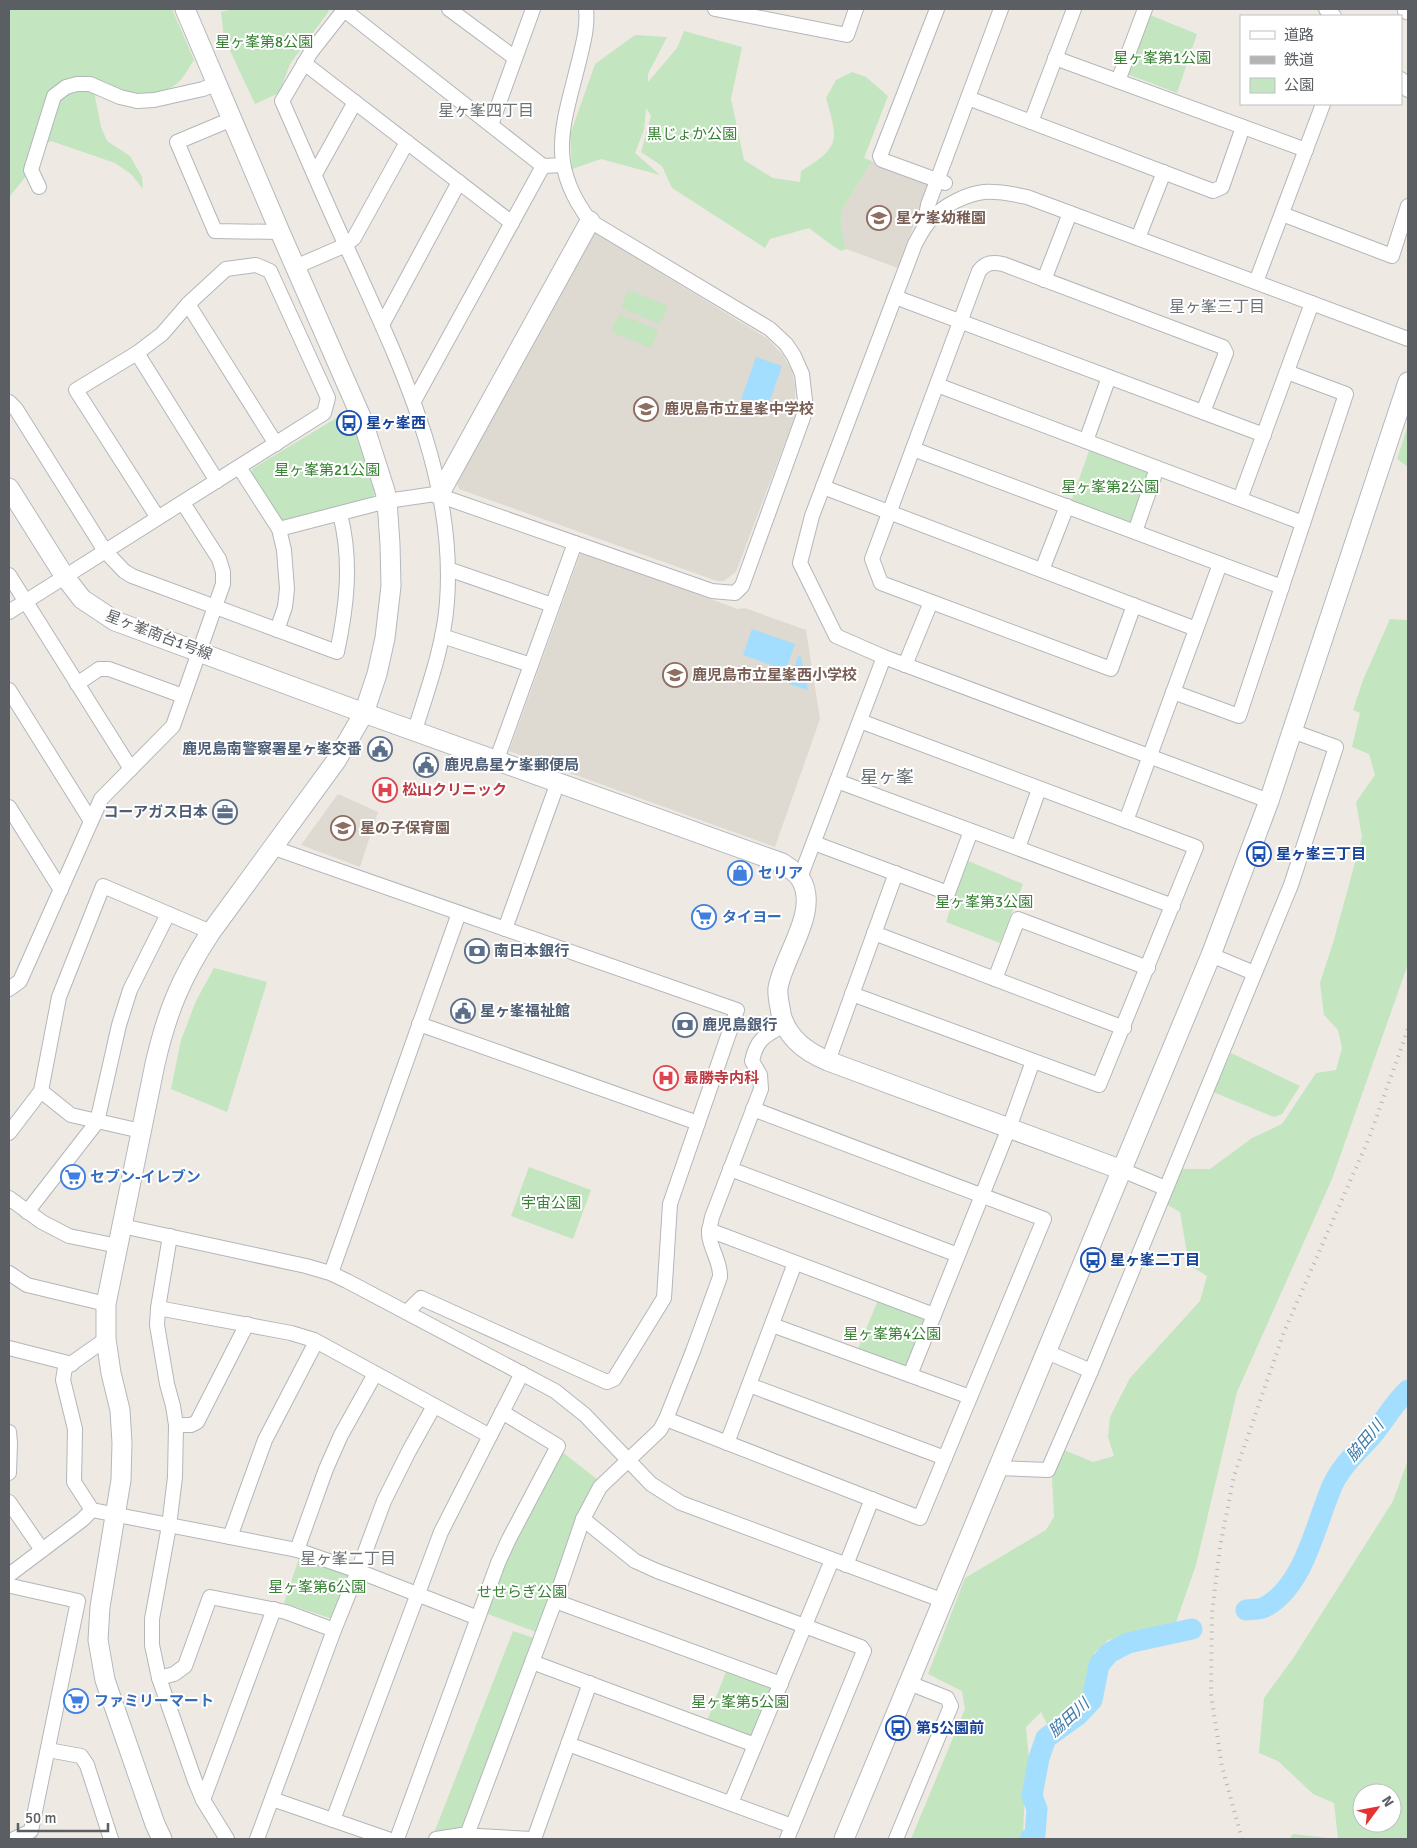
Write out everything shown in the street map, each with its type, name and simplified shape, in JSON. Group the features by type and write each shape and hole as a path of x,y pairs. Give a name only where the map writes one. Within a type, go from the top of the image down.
{"street":[{"path":"162,1839 155,1824 106,1680 98,1640 100,1607 122,1480 120,1410 106,1339 106,1304 163,1027 173,1001 185,975 211,932 336,761 364,713 377,674 385,638 391,578 387,501 362,419 185,9"},
{"path":"415,730 442,636 447,604 447,527 428,441 414,401 282,101 311,52 344,9 543,166 563,165"},
{"path":"449,9 515,58"},
{"path":"491,125 533,9"},
{"path":"279,529 387,501 435,494 712,591 735,592 742,586 806,409 802,374 786,344 770,329 590,221 578,205 570,190 563,165 562,133 585,36 586,9"},
{"path":"715,9 847,35 856,9"},
{"path":"937,9 880,156 882,160 941,181"},
{"path":"923,229 928,205 941,181 968,98 1001,9"},
{"path":"1031,122 1074,9"},
{"path":"1118,81 1145,9"},
{"path":"1056,58 1306,150"},
{"path":"304,63 512,223"},
{"path":"39,187 32,170 54,96 66,87 90,84 120,97 137,101 154,100 203,89 217,83"},
{"path":"968,98 1212,191 1222,187 1244,127"},
{"path":"314,174 355,102"},
{"path":"1256,282 1323,105"},
{"path":"232,119 177,142 214,231 280,232"},
{"path":"295,267 346,245 354,238 407,142"},
{"path":"414,401 543,166"},
{"path":"1138,238 1164,172"},
{"path":"382,325 459,182"},
{"path":"1269,801 884,657 836,636 800,563 812,516 915,244 923,229 932,218 957,201 971,195 984,192 1027,196 1408,338"},
{"path":"1282,214 1392,256 1408,206"},
{"path":"1044,280 1070,212"},
{"path":"439,495 590,221"},
{"path":"1134,605 1111,669 881,583 872,559 979,271 989,262 1004,264 1224,347 1226,353 1203,412"},
{"path":"9,612 324,414 328,398 270,271 256,265 226,270 188,304 162,334 137,353 76,390 158,518"},
{"path":"895,297 1264,435"},
{"path":"1240,499 1312,303"},
{"path":"188,304 276,444"},
{"path":"137,353 217,481"},
{"path":"1173,692 1239,716 1346,394 1287,372"},
{"path":"1086,441 1109,377"},
{"path":"844,1839 1211,955 1269,801 1408,382"},
{"path":"937,385 1303,523"},
{"path":"9,402 16,409 105,551 124,572 337,652 344,619 348,576 345,532 340,514"},
{"path":"913,448 1282,587"},
{"path":"239,467 279,529 285,557 287,589 285,607 277,630"},
{"path":"1135,532 1157,468"},
{"path":"823,487 1196,629"},
{"name":"星ヶ峯南台1号線","path":"9,488 65,577 82,599 115,621 364,713 782,863 800,878"},
{"path":"9,988 20,981 101,799 173,726 184,696 223,584 223,572 219,559 182,503"},
{"path":"1042,570 1067,506"},
{"path":"497,760 575,543"},
{"path":"1126,821 1220,564"},
{"path":"448,569 552,605"},
{"path":"9,575 131,769"},
{"path":"905,665 931,602"},
{"path":"442,636 531,664"},
{"path":"884,657 800,878 806,906 778,987 778,999 784,1025 802,1047 811,1054 1122,1170 1165,1188"},
{"path":"77,684 99,670 109,669 184,696"},
{"path":"9,690 91,821"},
{"path":"852,994 1099,1085 1124,1028 1196,848 860,721"},
{"path":"998,1468 1048,1470 1091,1372 1291,885 1336,747 1292,731"},
{"path":"837,781 1173,906"},
{"path":"505,929 558,782"},
{"path":"1018,848 1039,789"},
{"path":"9,807 61,890"},
{"path":"814,842 948,893 971,831"},
{"path":"274,848 737,1010 670,1204 664,1298 614,1379 607,1382 421,1298 407,1312"},
{"path":"828,1061 896,873"},
{"path":"9,1133 41,1091 59,997 103,886 211,932"},
{"path":"330,1273 459,913"},
{"path":"27,1212 97,1122 119,1025 130,990 168,914"},
{"path":"995,979 1018,919 1148,968"},
{"path":"874,932 1124,1028"},
{"path":"1211,955 1254,973"},
{"path":"419,1024 698,1123"},
{"path":"468,1836 555,1601 583,1519 600,1487 654,1438 666,1419 720,1277 720,1268 709,1230 712,1217 761,1089 760,1075 752,1061 757,1045 764,1037 784,1025"},
{"path":"910,1375 1009,1128 1033,1061"},
{"path":"41,1091 71,1115 141,1131"},
{"path":"666,1419 920,1518 1044,1218 753,1109"},
{"path":"730,1169 958,1256"},
{"path":"9,1198 27,1212 69,1236 118,1246"},
{"path":"122,1226 282,1260 330,1273 555,1391 573,1404 598,1428 627,1461 651,1484 682,1503 944,1601"},
{"path":"709,1230 934,1315"},
{"path":"170,1236 157,1325 176,1425 175,1477 169,1526 152,1619 152,1645 160,1678 203,1800 227,1839"},
{"path":"727,1443 795,1263"},
{"path":"9,1273 27,1285 106,1304"},
{"path":"158,1308 291,1332 316,1342 490,1436"},
{"path":"176,1425 191,1425 197,1422 248,1324"},
{"path":"772,1324 970,1397"},
{"path":"106,1339 66,1368 63,1380 76,1429 74,1482 92,1510 298,1550 358,1571 478,1618"},
{"path":"230,1537 265,1440 316,1342"},
{"path":"9,1348 72,1364"},
{"path":"1046,1352 1091,1372"},
{"path":"333,1820 441,1532 522,1373"},
{"path":"298,1550 326,1469 341,1435 375,1374"},
{"path":"749,1385 945,1458"},
{"path":"257,1839 384,1501 434,1406"},
{"path":"397,1839 509,1539 558,1446 502,1412"},
{"path":"9,1432 9,1473"},
{"path":"846,1565 872,1499"},
{"path":"9,1502 42,1550"},
{"path":"9,1584 42,1550 82,1520 92,1510"},
{"path":"568,1744 731,1804 789,1833 864,1651 861,1647 657,1571 635,1561 583,1519"},
{"path":"731,1804 832,1560"},
{"path":"9,1584 78,1601 31,1831 20,1838"},
{"path":"160,1678 174,1674 185,1666 210,1598 286,1612 334,1630"},
{"path":"555,1601 780,1684"},
{"path":"203,1800 274,1609"},
{"path":"532,1662 755,1745"},
{"path":"436,1839 468,1836 533,1839 590,1683"},
{"path":"896,1839 951,1706 947,1698 909,1684"},
{"path":"48,1750 80,1756 87,1765 111,1839"},
{"path":"272,1799 388,1839"}],"shaded area":[{"name":"星ケ峯幼稚園","path":"872,161 930,181 898,268 846,249 841,226 842,210"},
{"name":"鹿児島市立星峯中学校","path":"594,232 768,339 783,355 792,371 795,386 795,416 736,572 724,581 717,581 459,489 457,483"},
{"name":"鹿児島市立星峯西小学校","path":"581,552 738,609 745,608 806,630 820,719 775,847 509,751"},
{"name":"星の子保育園","path":"338,794 378,812 360,867 301,845"}],"green space":[{"path":"9,9 172,9 194,60 181,80 166,90 146,95 125,95 94,91 101,127 107,141 130,156 142,177 143,189 131,174 115,163 51,141 33,151 27,175 9,197"},
{"name":"星ヶ峯第8公園","path":"234,9 326,9 329,11 290,64 279,93 255,104 224,38 221,12"},
{"name":"星ヶ峯第1公園","path":"1150,15 1197,34 1177,93 1127,74"},
{"name":"黒じょか公園","path":"684,31 742,47 731,99 744,160 773,178 800,182 801,171 814,163 830,148 834,133 826,98 836,80 852,72 866,77 888,96 864,158 872,161 842,210 841,226 846,249 841,251 809,228 770,239 765,248 672,188 662,166 641,152 651,116 646,108 644,130 635,153 660,175 601,159 572,169 570,135 595,64 635,35 667,37 648,74 648,82 677,48"},
{"path":"628,290 668,306 660,324 621,308"},
{"path":"619,314 658,330 651,348 611,332"},
{"name":"星ヶ峯第21公園","path":"348,411 363,452 375,494 372,498 286,523 280,520 252,475 252,469"},
{"path":"1408,425 1408,467 1397,459"},
{"name":"星ヶ峯第2公園","path":"1090,448 1146,469 1150,475 1134,521 1130,525 1071,502"},
{"path":"1408,615 1408,964 1332,1179 1237,1392 1196,1565 1174,1628 1108,1640 1094,1653 1089,1689 1048,1726 1041,1712 1026,1727 1030,1772 1025,1788 1023,1835 1019,1839 911,1839 965,1709 962,1691 928,1674 965,1578 1046,1530 1054,1517 1052,1478 1064,1450 1093,1462 1114,1456 1108,1437 1110,1417 1130,1378 1200,1301 1207,1276 1189,1265 1180,1212 1166,1204 1181,1169 1210,1169 1252,1138 1282,1124 1316,1073 1336,1070 1342,1048 1338,1030 1324,1015 1320,983 1362,837 1356,802 1375,775 1369,754 1352,747 1360,713 1353,710 1363,680 1390,619 1407,620"},
{"name":"星ヶ峯第3公園","path":"966,860 1023,884 1000,943 946,922"},
{"path":"214,968 267,982 227,1112 171,1089 181,1040 196,1001"},
{"path":"1231,1053 1300,1086 1282,1114 1274,1117 1213,1092"},
{"name":"宇宙公園","path":"529,1167 591,1190 573,1239 511,1216"},
{"name":"星ヶ峯第4公園","path":"878,1300 923,1316 926,1321 909,1363 904,1366 858,1349"},
{"name":"せせらぎ公園","path":"561,1451 598,1480 588,1494 536,1632 485,1613 512,1546"},
{"path":"1408,1460 1408,1839 1338,1839 1334,1803 1313,1794 1278,1761 1259,1753 1264,1698 1294,1657 1393,1501"},
{"name":"星ヶ峯第6公園","path":"300,1555 349,1571 333,1619 284,1603"},
{"path":"513,1631 534,1638 464,1825 458,1830 434,1833"},
{"name":"星ヶ峯第5公園","path":"727,1669 769,1686 773,1691 754,1734 749,1736 707,1721"},
{"path":"1293,1834 1338,1839 1289,1839"}],"water":[{"path":"756,357 782,366 767,409 741,400"},
{"path":"752,629 795,644 786,670 743,655"},
{"path":"798,656 801,657 808,690 789,684"}],"waterway":[{"name":"脇田川","path":"1246,1610 1265,1607 1279,1597 1291,1584 1308,1550 1338,1475 1408,1390"},
{"name":"脇田川","path":"1030,1839 1035,1835 1037,1809 1032,1796 1039,1758 1046,1738 1078,1715 1092,1700 1099,1665 1109,1653 1128,1643 1192,1629"}],"railway":[{"path":"1242,1839 1222,1767 1211,1694 1212,1613 1220,1547 1234,1476 1284,1332 1369,1138 1408,1029"}],"place":[{"name":"星ケ峯幼稚園","path":"879,218"},
{"name":"鹿児島市立星峯中学校","path":"646,409"},
{"name":"星ヶ峯西","path":"349,423"},
{"name":"鹿児島市立星峯西小学校","path":"675,675"},
{"name":"鹿児島南警察署星ヶ峯交番","path":"380,749"},
{"name":"鹿児島星ケ峯郵便局","path":"426,765"},
{"name":"松山クリニック","path":"385,790"},
{"name":"コーアガス日本","path":"225,812"},
{"name":"星の子保育園","path":"343,828"},
{"name":"星ヶ峯三丁目","path":"1259,854"},
{"name":"セリア","path":"740,873"},
{"name":"タイヨー","path":"704,917"},
{"name":"南日本銀行","path":"477,951"},
{"name":"星ヶ峯福祉館","path":"463,1011"},
{"name":"鹿児島銀行","path":"685,1025"},
{"name":"最勝寺内科","path":"666,1078"},
{"name":"セブン-イレブン","path":"73,1177"},
{"name":"星ヶ峯二丁目","path":"1093,1260"},
{"name":"ファミリーマート","path":"76,1701"},
{"name":"第5公園前","path":"898,1728"}],"district":[{"name":"星ヶ峯四丁目","path":"486,111"},
{"name":"星ヶ峯三丁目","path":"1217,307"},
{"name":"星ヶ峯","path":"887,777"},
{"name":"星ヶ峯二丁目","path":"348,1559"}]}
